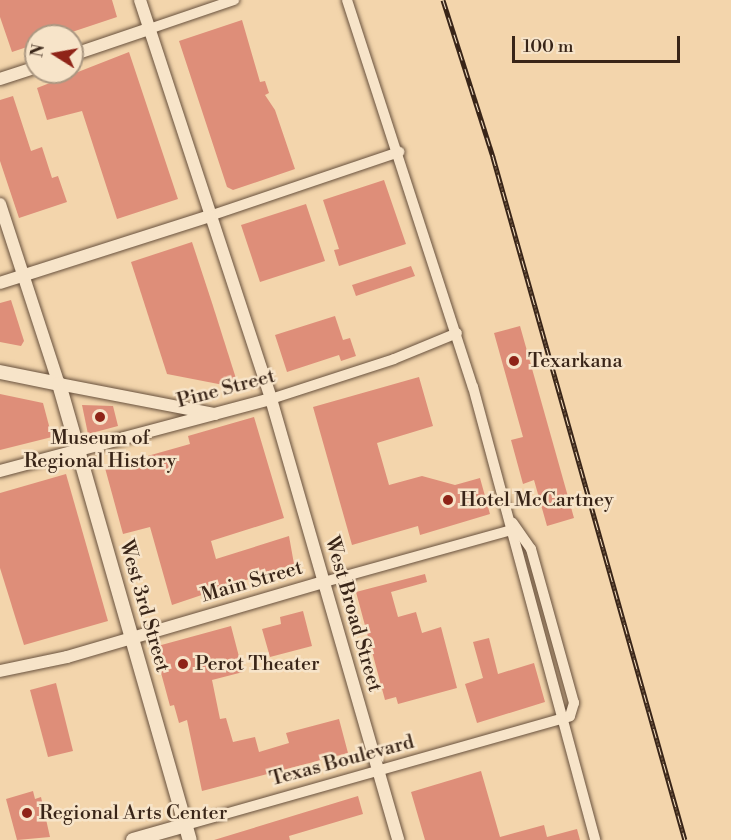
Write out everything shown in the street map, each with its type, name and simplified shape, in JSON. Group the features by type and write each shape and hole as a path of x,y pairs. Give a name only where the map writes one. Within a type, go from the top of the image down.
{"main road":[{"path":"0,372 59,384"},
{"name":"West 3rd Street","path":"59,384 80,448 190,840"},
{"name":"Texas Boulevard","path":"133,840 186,825"}],"street":[{"name":"West Broad Street","path":"140,0 270,399 398,840"},
{"path":"84,51 234,0"},
{"path":"347,0 457,333 515,529 531,549 574,704 570,716 562,720"},
{"path":"0,79 24,71"},
{"path":"0,283 210,216 399,152"},
{"path":"0,204 59,384 215,414"},
{"name":"Pine Street","path":"0,471 270,399 394,359 457,333"},
{"path":"515,529 513,547 595,840"},
{"name":"Main Street","path":"0,671 133,638 515,529"},
{"name":"Texas Boulevard","path":"186,825 562,720"}],"building":[{"path":"0,0 112,0 117,17 84,28 84,24 24,24 24,48 12,52 0,17"},
{"path":"242,20 260,82 265,81 269,93 265,95 275,110 295,169 233,190 227,187 179,41"},
{"path":"129,52 178,199 117,219 82,111 47,120 37,88 47,84 84,84 84,70"},
{"path":"13,96 31,151 42,147 52,178 58,176 67,202 19,218 0,161 0,100"},
{"path":"384,180 406,244 339,266 334,250 339,249 323,200"},
{"path":"306,204 325,261 260,282 241,225"},
{"path":"192,242 239,388 167,374 131,262"},
{"path":"411,266 415,276 356,296 352,285"},
{"path":"11,300 24,341 21,346 0,342 0,303"},
{"path":"335,316 343,340 350,338 356,356 341,361 339,355 287,372 275,335"},
{"path":"520,326 574,518 547,526 534,480 523,484 511,440 523,437 494,333"},
{"path":"419,377 433,426 377,443 389,485 422,476 455,485 480,478 490,514 420,535 418,526 352,545 313,407"},
{"path":"0,394 43,403 52,437 0,450"},
{"name":"Museum of Regional History","path":"82,405 113,406 118,426 88,434"},
{"path":"254,417 284,518 211,541 216,559 289,536 294,564 172,605 150,527 123,534 105,468 190,444 188,436"},
{"path":"66,474 108,621 24,645 0,568 0,493"},
{"path":"425,574 427,582 391,592 398,617 416,612 422,633 441,627 457,688 398,704 396,697 385,700 356,592"},
{"path":"303,611 312,646 270,657 262,629 281,624 280,617"},
{"path":"231,626 243,672 212,680 220,719 226,718 233,742 255,737 259,752 289,743 286,733 339,719 348,753 202,791 187,720 179,723 174,705 170,706 154,647"},
{"path":"489,638 498,674 534,663 545,702 477,723 465,684 483,678 473,642"},
{"path":"56,683 73,751 48,757 30,690"},
{"path":"481,771 500,837 544,825 547,837 577,829 580,840 425,840 411,792"},
{"name":"Regional Arts Center","path":"33,791 35,799 41,797 50,837 17,840 6,799"},
{"path":"358,796 363,814 289,836 290,840 214,840"}],"railway":[{"path":"443,0 493,157 685,840"}],"place":[{"name":"Texarkana","path":"514,361"},
{"name":"Museum of Regional History","path":"100,417"},
{"name":"Hotel McCartney","path":"448,500"},
{"name":"Perot Theater","path":"183,664"},
{"name":"Regional Arts Center","path":"27,813"}]}
